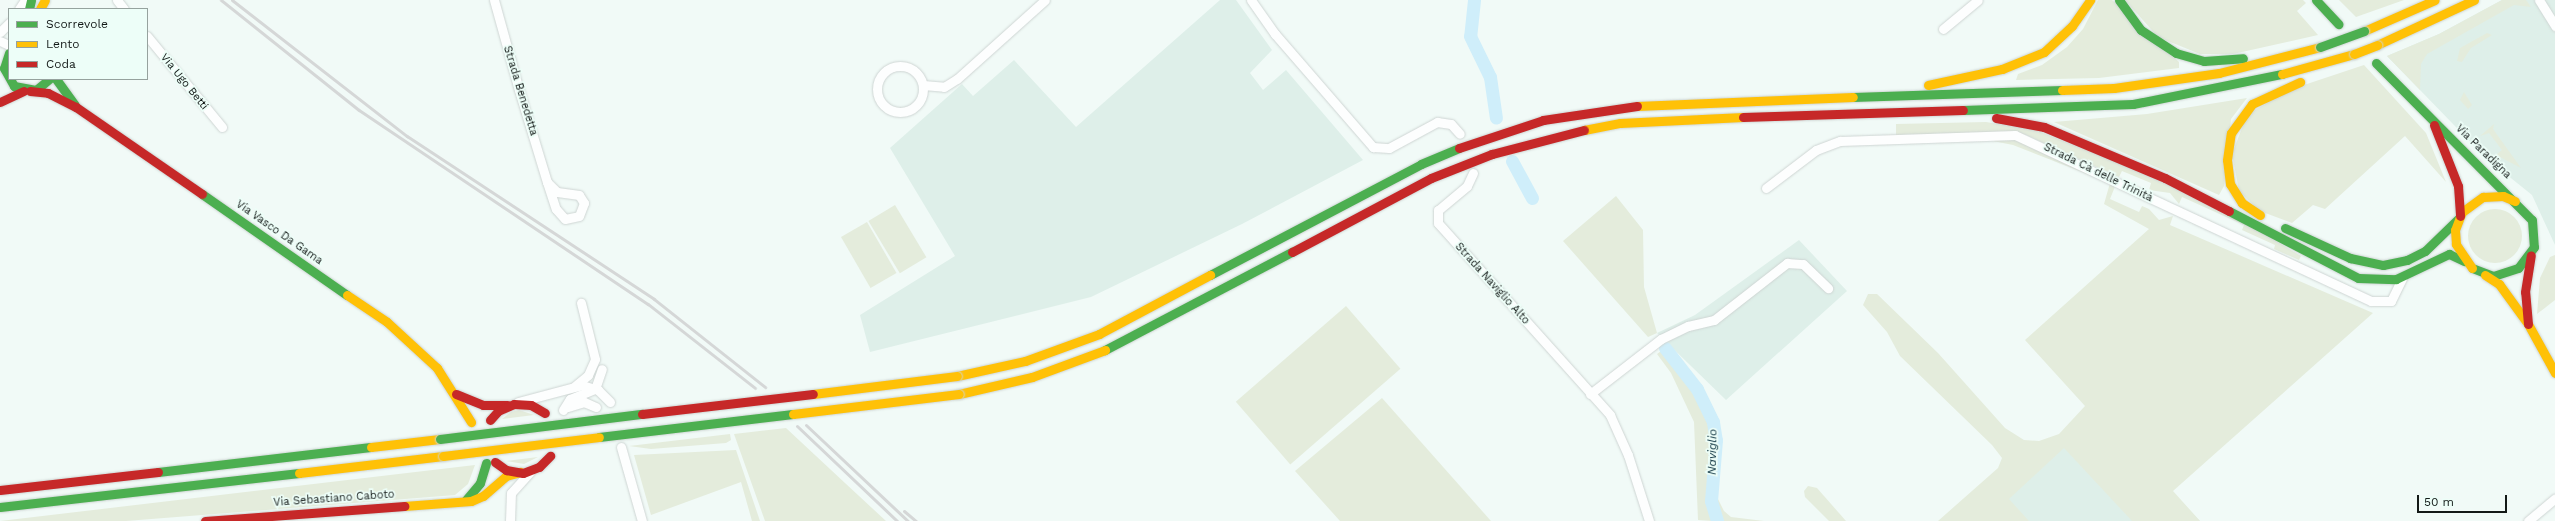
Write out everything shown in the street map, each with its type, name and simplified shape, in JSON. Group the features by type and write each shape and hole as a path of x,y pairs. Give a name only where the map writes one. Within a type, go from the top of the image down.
{"main road":[{"path":"1802,98 1944,83 2002,69 2044,52 2072,26 2090,0"},
{"path":"2119,0 2148,36 2191,59 2224,61 2320,47"},
{"path":"2316,0 2338,24"},
{"path":"0,490 67,484 958,376 1026,361 1112,329 1409,170 1494,134 1556,117 1620,106 2139,85 2219,73 2320,47 2364,31 2435,0"},
{"path":"2327,73 2360,61 2409,32 2474,0"},
{"path":"0,507 959,394 1032,377 1106,350 1419,184 1517,146 1582,129 1646,121 2101,106 2158,101 2255,83 2354,54 2380,48"},
{"path":"0,82 8,56"},
{"name":"Via Paradigna","path":"2376,63 2432,122 2515,201 2532,220 2534,247 2525,292 2528,324"},
{"path":"4,68 8,79"},
{"path":"2307,79 2264,96 2237,120 2227,153 2232,189 2256,213 2342,255 2371,264 2400,262 2425,251 2459,218"},
{"path":"8,80 9,82 27,91"},
{"path":"0,102 27,91 41,88 48,80"},
{"name":"Via Vasco Da Gama","path":"57,80 76,106"},
{"name":"Via Vasco Da Gama","path":"27,91 48,93 76,106 387,322 425,356 456,394 471,422"},
{"path":"1882,113 1919,118 2000,118 2044,127 2180,184 2333,267 2372,281 2403,277 2449,254 2464,261"},
{"name":"Via Paradigna","path":"2432,122 2458,186 2462,205 2456,244 2464,261 2480,273 2499,284 2528,324 2555,373"},
{"name":"Via Paradigna","path":"2459,218 2467,207 2483,197 2503,196 2515,201"},
{"path":"2480,273 2493,276 2512,272 2523,264 2534,247"},
{"path":"456,394 482,405 531,405 545,413"},
{"path":"490,420 498,411 514,404"},
{"path":"534,470 550,456"},
{"path":"465,501 480,483 491,463 520,472"},
{"name":"Via Sebastiano Caboto","path":"205,521 478,499 506,476 534,470"},
{"path":"0,483 67,484"}],"street":[{"path":"117,0 123,8"},
{"name":"Strada Benedetta","path":"494,0 547,182 558,213 570,220 579,216 584,203 579,195 557,192 547,182"},
{"path":"923,85 944,87 957,79 1045,0"},
{"path":"1251,0 1275,34 1373,148 1389,148 1437,122 1448,122 1460,134"},
{"path":"1943,29 1978,0"},
{"path":"2539,0 2555,26"},
{"path":"0,32 8,24"},
{"name":"Via Ugo Betti","path":"148,37 222,127"},
{"path":"0,58 4,68"},
{"path":"902,66 916,72 923,85 918,104 902,112 884,105 878,89 883,74 902,66"},
{"name":"Strada Cà delle Trinità","path":"1766,188 1816,150 1836,142 2015,135 2356,292 2371,301 2387,304 2396,296 2397,283 2403,277"},
{"name":"Strada Naviglio Alto","path":"1473,173 1467,186 1438,210 1438,223 1610,415 1628,455 1649,521"},
{"path":"1590,394 1661,339 1688,326 1714,320 1787,263 1801,262 1828,288"},
{"path":"2356,292 2365,291 2372,281 2400,262"},
{"path":"514,404 572,387 596,388 611,404 602,369 595,354 581,303"},
{"path":"572,387 588,375 595,354"},
{"path":"596,407 580,402 563,411 570,399 596,388 602,369"},
{"path":"621,447 642,521"},
{"path":"510,520 512,490 534,470"},
{"path":"2531,518 2555,494"},
{"path":"2531,518 2555,498"}],"shaded area":[{"path":"1220,0 1236,0 1272,50 1250,73 1263,90 1286,70 1363,160 1242,224 1091,297 870,352 860,315 955,256 890,148 962,84 973,96 1014,60 1076,127"},
{"path":"2502,0 2555,0 2555,245 2532,195 2486,158 2387,56 2439,34"},
{"path":"1799,240 1847,291 1726,400 1657,333 1695,315"},
{"path":"2094,409 2200,521 1972,521"}],"green space":[{"path":"2098,0 2112,0 2179,62 2179,68 2099,78 2016,80 2018,74 2042,65 2067,47 2083,29"},
{"path":"2125,0 2303,0 2306,3 2297,11 2318,35 2233,54 2200,54 2158,37"},
{"path":"2339,0 2404,0 2356,17"},
{"path":"2502,0 2526,0 2531,7 2514,5 2427,54 2421,64 2420,90 2387,56 2439,34"},
{"path":"2487,33 2492,35 2471,48 2462,62 2457,61 2460,48"},
{"path":"2364,65 2426,133 2446,182 2405,136 2325,209 2313,205 2292,223 2260,211 2239,191 2232,154 2247,115 2289,90"},
{"path":"2464,92 2472,105 2468,109 2460,100"},
{"path":"2247,98 2231,119 2224,186 2219,195 2054,122 2147,114"},
{"path":"1986,122 2035,130 2122,164 2218,207 2301,256 2299,260 2274,249 2275,245 2242,230 2244,225 2182,197 2179,204 2170,193 2149,190 2151,183 2122,171 2119,177 2026,135 2005,132 1896,135 1896,124"},
{"path":"2494,124 2493,129 2521,168 2496,155 2502,150 2489,133 2480,136"},
{"path":"2008,137 2116,184 2110,199 2139,212 2142,206 2149,209 2159,220 2173,216 2170,225 2373,313 2173,491 2200,521 2132,521 2064,448 2009,499 2029,521 1938,521 1998,468 2002,458 1992,445 1900,356 1887,332 1863,305 1868,294 1877,294 1938,353 2005,428 2024,440 2039,441 2059,434 2085,406 2025,340 2149,229 2104,204 2110,183 2013,145 1993,141 1871,142"},
{"path":"1616,196 1643,230 1644,287 1657,333 1648,337 1563,241"},
{"path":"895,205 926,257 900,273 868,221"},
{"path":"2490,209 2500,209 2510,213 2518,221 2522,231 2522,241 2518,251 2510,259 2500,263 2490,263 2480,259 2472,251 2468,241 2468,231 2472,221 2480,213"},
{"path":"867,222 896,273 871,288 841,237"},
{"path":"2555,255 2555,300 2537,314 2540,278 2550,257"},
{"path":"1346,306 1400,369 1290,464 1236,402"},
{"path":"1661,351 1694,390 1710,421 1712,450 1707,498 1713,521 1698,520 1694,422 1671,373 1657,354"},
{"path":"1382,398 1491,521 1340,521 1295,471"},
{"path":"519,410 534,415 502,419 511,412"},
{"path":"786,428 886,521 765,521 734,434"},
{"path":"730,434 731,440 726,443 651,449 629,446"},
{"path":"736,450 760,521 752,521 741,482 651,515 634,455"},
{"path":"538,457 524,464 506,461"},
{"path":"475,465 468,484 455,495 126,521 0,521"},
{"path":"1716,470 1718,499 1724,511 1731,517 1764,521 1722,521 1714,500"},
{"path":"1808,486 1817,488 1846,521 1829,521 1805,497 1804,491"}],"waterway":[{"name":"Naviglio","path":"1474,0 1470,36 1490,77 1496,118"},
{"name":"Naviglio","path":"1512,161 1532,198"},
{"name":"Naviglio","path":"1665,348 1697,389 1713,422 1716,440 1711,501 1717,521"}],"railway":[{"path":"221,0 359,110 648,304 755,388"},
{"path":"232,0 407,136 654,299 765,387"},
{"path":"806,425 908,521"},
{"path":"797,426 897,521"},
{"path":"904,511 916,521"}],"traffic: fast":[{"path":"29,8 31,0"},
{"path":"2119,0 2141,30 2176,53 2204,61 2243,58"},
{"path":"2316,0 2338,24"},
{"path":"2320,47 2364,31"},
{"path":"8,56 4,68 8,75"},
{"path":"2376,63 2532,220 2534,247 2518,268 2493,276 2472,268"},
{"path":"1963,110 2133,104 2282,74"},
{"path":"11,80 14,86 36,90 48,80"},
{"path":"57,80 75,105"},
{"path":"1853,97 2062,90"},
{"path":"1210,275 1421,164 1459,148"},
{"path":"202,194 347,295"},
{"path":"2229,211 2358,278 2396,279 2449,254 2464,261"},
{"path":"2285,228 2350,258 2383,265 2407,260 2425,251 2459,218"},
{"path":"1105,350 1292,252"},
{"path":"440,439 642,414"},
{"path":"599,437 793,414"},
{"path":"158,472 371,447"},
{"path":"465,501 480,483 486,463"},
{"path":"0,507 299,473"}],"traffic: slow":[{"path":"41,8 45,0"},
{"path":"1928,85 2002,69 2044,52 2072,26 2090,0"},
{"path":"2364,31 2435,0"},
{"path":"2377,45 2474,0"},
{"path":"2354,54 2377,45"},
{"path":"2062,90 2114,88 2219,73 2320,47"},
{"path":"2282,74 2354,54"},
{"path":"2260,215 2242,203 2230,184 2227,160 2231,133 2252,104 2300,82"},
{"path":"1637,106 1853,97"},
{"path":"1584,130 1620,123 1743,117"},
{"path":"2472,268 2456,244 2455,230 2462,212 2483,197 2503,196 2515,201"},
{"path":"957,376 1025,361 1099,334 1210,275"},
{"path":"2485,275 2499,284 2528,324 2555,373"},
{"path":"347,295 387,322 437,368 471,422"},
{"path":"959,394 1032,377 1105,350"},
{"path":"813,394 957,376"},
{"path":"793,414 959,394"},
{"path":"443,456 599,437"},
{"path":"371,447 440,439"},
{"path":"299,473 443,456"},
{"path":"404,506 471,501 483,496 506,476 520,472"}],"traffic: jam":[{"path":"0,102 24,91"},
{"path":"30,91 48,93 76,107 202,194"},
{"path":"1459,148 1543,120 1637,106"},
{"path":"1743,117 1963,110"},
{"path":"1996,118 2044,127 2165,178 2229,211"},
{"path":"2434,125 2458,186 2460,216"},
{"path":"1292,252 1431,178 1492,154 1584,130"},
{"path":"2528,324 2525,292 2531,255"},
{"path":"456,394 483,405 507,405"},
{"path":"642,414 813,394"},
{"path":"490,420 498,411 514,404 531,405 545,413"},
{"path":"495,462 506,470 523,473 539,467 550,456"},
{"path":"0,490 158,472"},
{"path":"205,521 404,506"}]}
